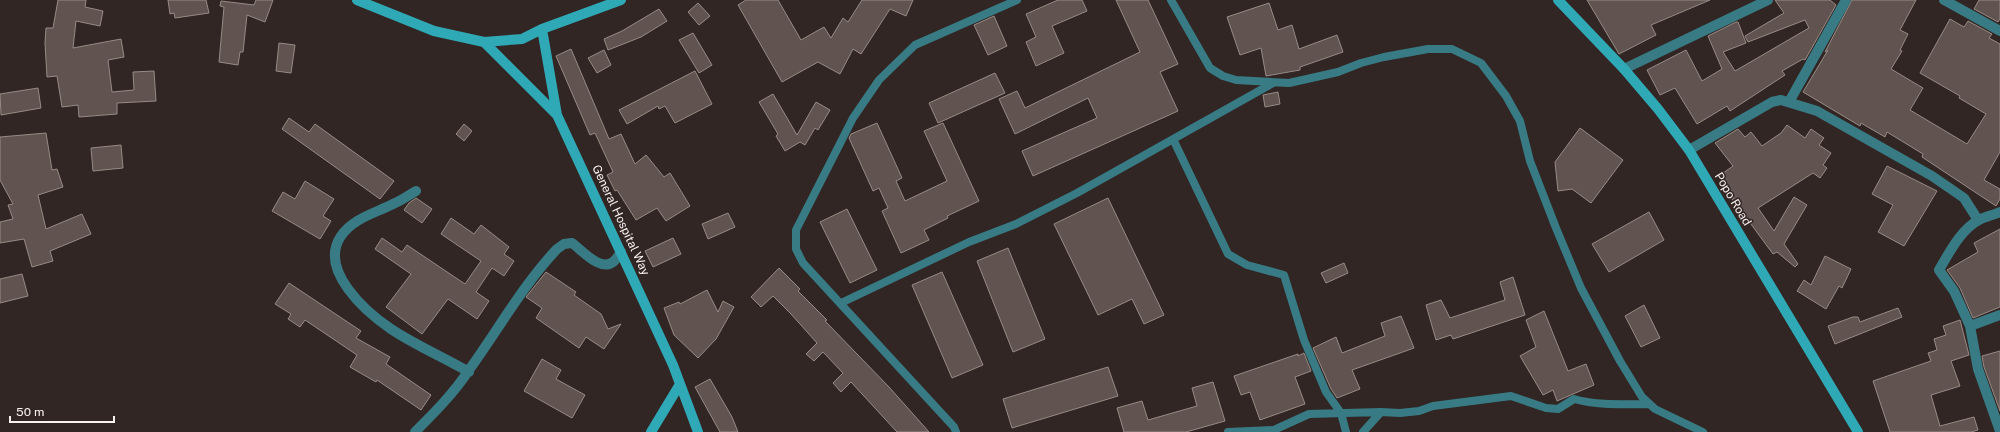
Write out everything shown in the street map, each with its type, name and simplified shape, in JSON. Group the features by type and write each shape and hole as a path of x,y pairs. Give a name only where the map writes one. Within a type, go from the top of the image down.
{"main road":[{"path":"357,0 434,31 484,42 522,39 542,29 621,0"},
{"name":"Popo Road","path":"1558,0 1624,69 1658,109 1689,150 1858,432"},
{"path":"542,29 557,115"},
{"name":"General Hospital Way","path":"484,42 557,115 622,252 673,365 698,432"},
{"path":"651,432 680,384"}],"street":[{"path":"1624,69 1768,0"},
{"path":"1788,102 1846,0"},
{"path":"1944,0 2000,31"},
{"path":"1689,150 1772,102 1781,100 1817,111 1932,176 1964,198 1978,220"},
{"path":"416,191 351,226 340,237 335,250 334,262 340,276 348,288 364,306 391,328 469,372"},
{"path":"2000,212 1978,220 1952,248 1939,270 1954,290 1970,326 1978,369 2000,431"},
{"path":"414,432 441,405 469,372 498,326 557,249 564,244 572,243 598,263 605,265 612,263 622,252"},
{"path":"1970,326 2000,315"}],"lane":[{"path":"956,432 954,427 842,303 803,263 796,249 796,230 853,118 879,80 915,44 1017,0"},
{"path":"1171,0 1210,68 1223,76 1236,80 1273,83 1301,80 1338,72 1361,63 1384,57 1428,49 1452,49 1481,63 1506,96 1520,121 1530,161 1581,288 1620,361 1642,397 1654,409 1703,432"},
{"path":"842,303 969,242 1016,224 1174,139 1273,83"},
{"path":"1174,139 1228,254 1247,265 1284,275 1304,340 1326,392 1341,414 1346,432"},
{"path":"1228,432 1274,430 1309,414 1381,412 1400,413 1419,411 1433,406 1511,396 1546,408 1558,409 1574,399 1596,404 1650,404"},
{"path":"1363,432 1381,412"}],"building":[{"path":"58,0 86,0 85,7 103,11 100,26 76,21 73,48 121,39 124,57 108,60 112,92 134,90 133,72 154,71 156,101 117,103 117,114 79,117 78,105 62,107 57,76 47,77 45,43 46,28 53,28"},
{"path":"168,0 206,0 209,13 175,18 174,13 170,14"},
{"path":"256,0 273,0 265,22 247,15 243,52 240,52 238,65 219,62 224,7 220,6 221,1 254,5"},
{"path":"746,0 778,0 801,40 824,27 831,38 843,18 848,22 862,0 913,0 906,16 890,9 861,54 853,49 840,74 818,62 782,82 738,5"},
{"path":"1058,0 1082,0 1087,11 1052,26 1064,53 1036,66 1026,42 1036,37 1026,14"},
{"path":"1116,0 1148,0 1178,64 1160,72 1178,111 1033,176 1022,151 1097,118 1088,98 1015,134 999,99 1017,91 1025,108 1140,52"},
{"path":"1587,0 1710,0 1651,25 1656,35 1619,54"},
{"path":"1775,0 1830,0 1836,5 1805,60 1803,59 1782,71 1785,75 1730,111 1727,106 1697,124 1675,88 1660,95 1647,70 1686,50 1702,81 1722,69 1708,36 1736,22 1738,22 1746,43 1723,52 1735,71 1809,28 1805,20 1748,42 1745,36 1784,13"},
{"path":"1852,0 1916,0 1900,30 1908,34 1900,50 1902,51 1891,69 1923,88 1910,110 1967,144 1986,114 1959,98 1960,96 1920,73 1950,19 1964,27 1968,21 1992,34 1989,38 2000,44 2000,152 1984,180 2000,189 2000,199 1996,206 1922,157 1923,154 1887,132 1885,137 1861,123 1860,126 1803,92 1828,50 1825,52"},
{"path":"1979,0 2000,0 2000,19 1998,22 1974,9"},
{"path":"698,3 710,16 699,25 688,12"},
{"path":"1269,3 1278,30 1292,25 1299,49 1337,35 1343,52 1300,67 1300,70 1266,76 1261,48 1240,55 1227,17"},
{"path":"659,9 667,21 641,37 608,50 604,39 622,31"},
{"path":"994,16 1007,46 988,55 974,25"},
{"path":"693,33 712,65 699,73 679,40"},
{"path":"279,43 295,45 291,73 276,71"},
{"path":"571,49 609,139 621,134 635,164 646,155 664,177 670,173 690,206 666,221 657,208 636,220 617,190 615,191 607,175 613,172 595,133 590,135 556,56"},
{"path":"604,50 611,65 597,73 588,58"},
{"path":"695,71 712,104 675,123 665,106 659,109 658,106 627,124 619,110"},
{"path":"995,73 1005,93 938,123 929,103"},
{"path":"38,88 41,108 1,115 0,94"},
{"path":"1278,92 1280,104 1265,107 1263,95"},
{"path":"773,94 797,135 816,102 830,110 818,130 815,128 805,145 800,142 785,151 776,136 778,134 759,102"},
{"path":"289,118 309,132 315,124 394,181 380,199 282,129"},
{"path":"877,123 902,178 896,181 905,201 947,181 924,131 943,123 979,201 947,216 948,218 924,230 929,240 901,253 882,211 888,208 879,188 873,191 849,138 851,134"},
{"path":"464,124 472,131 464,141 456,134"},
{"path":"1787,125 1805,138 1811,129 1824,138 1819,145 1831,153 1823,165 1827,168 1820,178 1813,173 1758,208 1774,231 1794,197 1807,205 1784,244 1798,264 1795,267 1777,252 1773,254 1745,216 1743,217 1732,199 1734,198 1719,176 1733,166 1715,143 1738,129 1745,137 1751,132 1762,146 1781,133"},
{"path":"1580,128 1623,160 1591,203 1572,189 1558,191 1555,162"},
{"path":"46,133 52,170 57,169 63,187 38,195 46,229 82,214 91,234 50,251 53,261 32,267 24,239 0,243 0,222 13,219 8,205 13,204 0,180 0,137"},
{"path":"121,145 123,168 93,171 91,148"},
{"path":"1887,166 1937,191 1904,246 1878,232 1893,205 1872,194"},
{"path":"305,181 334,199 323,216 331,221 320,239 272,211 283,192 295,199"},
{"path":"416,198 432,209 422,223 404,210 409,203"},
{"path":"1108,198 1164,315 1144,324 1132,299 1098,315 1054,224"},
{"path":"847,209 877,270 850,283 820,222"},
{"path":"1649,212 1664,240 1609,272 1592,244"},
{"path":"728,213 735,227 708,239 702,224"},
{"path":"451,218 474,234 481,225 509,247 504,254 514,261 504,276 492,268 476,292 489,301 477,319 448,299 422,334 386,307 411,274 375,249 382,238 402,252 407,245 465,284 481,261 441,234"},
{"path":"2000,229 2000,307 1973,318 1960,288 1947,270 1978,252 1974,243"},
{"path":"673,238 681,254 653,267 645,251"},
{"path":"1008,248 1045,339 1013,352 977,261"},
{"path":"1825,256 1851,269 1842,288 1839,286 1826,309 1797,291 1804,280 1811,285"},
{"path":"1344,263 1348,273 1326,283 1321,273"},
{"path":"779,268 800,289 798,291 827,320 825,321 889,387 929,432 897,432 851,382 841,392 833,383 843,373 823,352 814,361 806,354 817,343 791,314 773,296 761,307 751,297"},
{"path":"546,272 576,292 574,295 601,314 608,329 621,324 604,349 586,337 579,348 536,318 542,308 526,297"},
{"path":"942,272 983,365 952,378 912,285"},
{"path":"22,274 28,296 0,303 0,279"},
{"path":"1513,277 1525,315 1453,339 1451,335 1436,340 1426,305 1441,300 1450,318 1505,300 1500,282"},
{"path":"289,283 361,331 356,338 390,357 386,364 431,395 421,410 377,380 376,382 350,367 357,355 305,320 300,327 288,319 291,314 275,304"},
{"path":"707,290 718,312 723,301 734,307 716,339 698,358 674,335 664,308 679,302 680,304"},
{"path":"1644,305 1660,338 1641,347 1625,316"},
{"path":"1898,308 1902,317 1835,344 1828,326 1853,317 1858,317 1860,322"},
{"path":"1544,311 1568,371 1586,364 1594,385 1557,401 1553,390 1543,395 1520,356 1536,347 1526,320"},
{"path":"1401,316 1414,348 1352,370 1360,389 1337,398 1331,389 1313,348 1336,337 1342,353 1385,336 1381,323"},
{"path":"1960,320 1969,355 1951,361 1960,386 1931,395 1940,426 1974,417 1978,430 1971,432 1890,432 1873,381 1931,361 1928,353 1937,350 1934,339 1946,335 1943,326"},
{"path":"2000,351 2000,411 1984,367 1982,356"},
{"path":"1304,353 1311,371 1295,377 1305,404 1260,420 1250,392 1241,395 1234,376"},
{"path":"542,359 561,370 556,379 585,395 572,418 524,391"},
{"path":"1108,367 1118,396 1012,428 1003,399"},
{"path":"710,379 732,417 738,432 720,432 695,387"},
{"path":"1213,382 1225,421 1186,432 1124,432 1117,408 1142,401 1148,420 1197,406 1192,388"}]}
